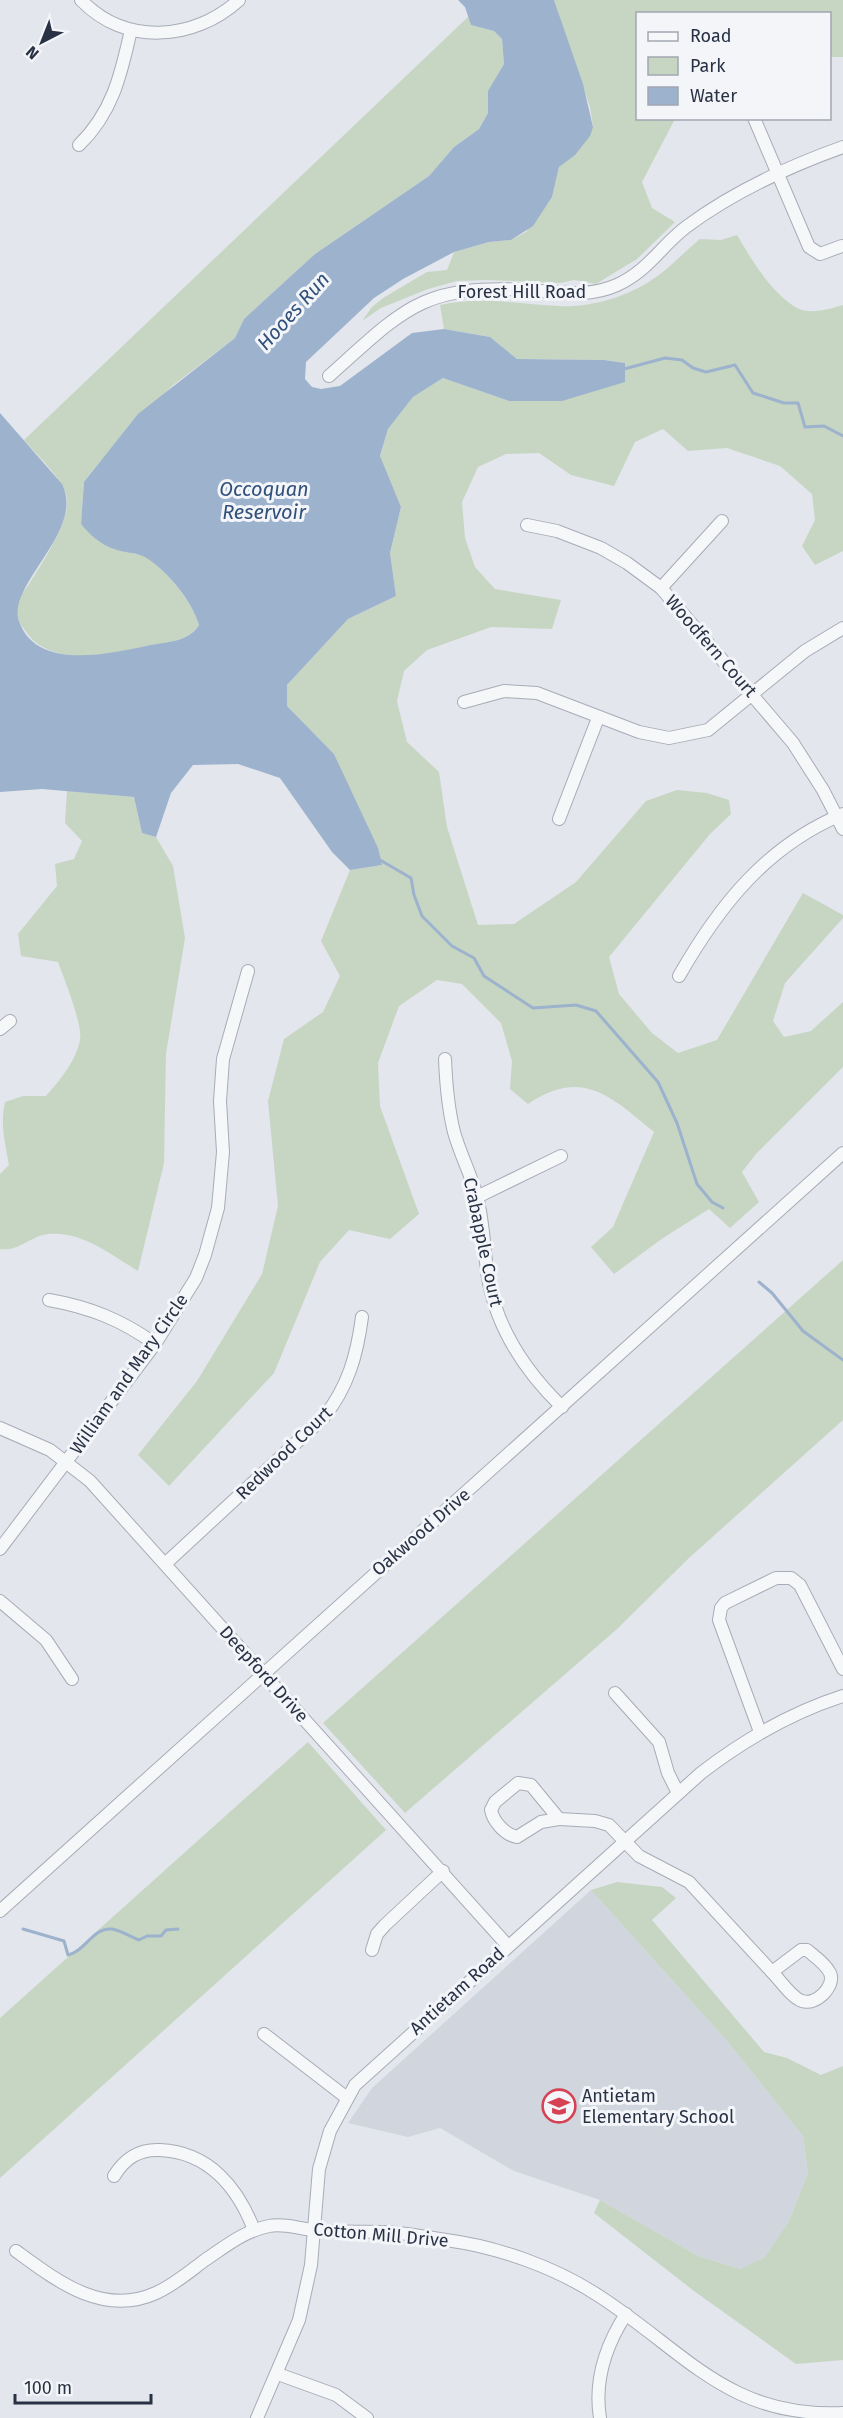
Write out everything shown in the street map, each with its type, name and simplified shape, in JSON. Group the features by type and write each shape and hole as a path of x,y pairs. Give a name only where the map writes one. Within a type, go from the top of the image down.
{"street":[{"path":"81,0 104,19 131,30 159,33 186,30 214,19 238,0"},
{"path":"79,145 97,126 112,100 120,80 131,30"},
{"path":"755,120 812,252 820,254 842,246"},
{"name":"Forest Hill Road","path":"329,375 399,314 431,297 462,291 497,289 583,294 615,286 650,264 678,233 719,202 777,174 843,147"},
{"path":"661,588 722,521"},
{"name":"Woodfern Court","path":"527,525 557,531 601,548 627,563 661,588 754,695 807,764 840,816 843,829"},
{"path":"464,702 504,691 537,693 567,702 598,718 655,736 683,737 708,730 754,695 805,651 843,628"},
{"path":"559,819 598,718"},
{"path":"680,976 708,928 739,886 794,840 840,816"},
{"name":"William and Mary Circle","path":"0,1549 155,1344 196,1278 213,1232 221,1184 223,1152 220,1101 223,1059 248,971"},
{"name":"Crabapple Court","path":"445,1059 448,1103 454,1132 477,1197 484,1232 488,1276 498,1314 519,1357 532,1375 562,1407"},
{"name":"Oakwood Drive","path":"0,1911 843,1153"},
{"path":"477,1197 561,1156"},
{"path":"49,1300 95,1311 119,1321 155,1344"},
{"name":"Redwood Court","path":"165,1564 324,1417 337,1401 351,1372 362,1317"},
{"name":"Deepford Drive","path":"0,1428 32,1440 67,1461 90,1481 443,1870 508,1946"},
{"path":"760,1732 719,1620 721,1608 725,1603 776,1578 791,1578 800,1585 843,1669"},
{"path":"0,1601 46,1640 72,1679"},
{"path":"615,1693 659,1742 668,1773 678,1793"},
{"name":"Antietam Road","path":"257,2418 293,2337 306,2293 315,2230 319,2169 330,2131 347,2098 370,2070 678,1793 725,1755 760,1732 792,1715 843,1696"},
{"path":"559,1820 527,1783 518,1783 495,1802 491,1810 494,1819 514,1837 541,1822 559,1820 602,1822 616,1830 624,1841 647,1862 679,1876 696,1887 772,1972 803,2001 813,2001 819,1998 831,1984 830,1972 807,1950 801,1950 772,1972"},
{"path":"372,1950 377,1934 385,1924 443,1870"},
{"path":"264,2034 347,2098"},
{"path":"114,2176 122,2163 143,2151 169,2150 196,2158 208,2164 232,2188 254,2230"},
{"name":"Cotton Mill Drive","path":"16,2251 77,2292 104,2300 127,2301 167,2288 230,2242 254,2230 283,2225 315,2230 390,2232 482,2247 522,2259 570,2280 626,2314 691,2367 734,2392 775,2408 810,2413 843,2412"},
{"path":"600,2418 598,2395 603,2364 610,2341 626,2314"},
{"path":"278,2374 336,2396 367,2418"}],"shaded area":[{"path":"591,1890 728,2042 803,2136 808,2173 789,2221 765,2257 740,2269 698,2256 600,2200 514,2171 440,2128 408,2137 348,2123 372,2088"}],"green space":[{"path":"554,0 843,0 843,57 831,57 831,12 636,12 636,120 674,120 642,182 652,208 675,222 637,259 596,284 574,280 560,283 457,281 428,289 381,308 362,321 372,307 383,298 427,272 447,270 454,252 489,242 511,240 526,232 552,197 559,167 593,127 590,107"},
{"path":"469,16 471,25 494,31 502,39 504,64 489,91 488,113 479,129 454,147 429,176 315,254 244,319 235,338 172,386 109,451 84,482 81,524 124,549 144,556 161,568 191,606 199,625 187,636 171,642 91,656 60,654 34,641 19,621 17,604 60,530 67,508 67,498 56,476 24,440"},
{"path":"737,235 755,265 770,284 797,308 814,311 843,305 843,551 815,565 802,546 815,520 812,494 780,466 727,448 688,451 663,429 635,442 614,486 571,475 539,453 506,454 478,467 462,502 465,538 475,567 495,589 561,600 552,629 491,627 427,650 404,671 397,701 407,742 439,772 447,827 478,925 514,924 576,882 646,801 677,790 707,793 729,800 731,814 710,834 609,957 619,994 652,1033 678,1053 717,1040 803,893 843,915 843,918 785,983 773,1021 784,1037 811,1031 843,1002 843,1067 756,1154 742,1172 759,1202 730,1228 709,1209 663,1238 614,1274 591,1247 613,1227 654,1132 610,1098 581,1087 547,1093 528,1104 510,1089 512,1061 501,1023 462,984 437,980 399,1006 378,1063 380,1106 419,1214 390,1239 349,1230 320,1262 274,1373 169,1486 138,1455 197,1381 262,1274 278,1206 268,1101 284,1039 323,1012 340,976 321,941 350,870 382,865 334,754 287,706 287,685 348,619 396,596 390,553 401,507 380,457 388,429 413,397 443,378 509,401 625,382 625,363 604,360 517,359 490,337 444,329 440,305 455,302 499,301 570,306 605,301 654,279 700,239 721,240"},
{"path":"67,791 134,797 142,833 156,837 173,866 185,938 166,1054 164,1163 138,1271 95,1245 60,1234 42,1235 13,1248 0,1249 0,1174 9,1165 3,1126 5,1102 23,1096 46,1096 71,1063 80,1040 76,1013 58,962 21,956 18,934 57,886 55,864 74,859 82,841 65,823"},
{"path":"843,1260 843,1420 689,1558 616,1630 405,1813 323,1723"},
{"path":"308,1742 386,1830 0,2178 0,2018"},
{"path":"617,1882 662,1887 676,1898 652,1920 764,2052 787,2058 821,2075 843,2066 843,2360 796,2364 694,2291 594,2213 600,2200 698,2256 740,2269 765,2257 789,2221 808,2173 803,2136 728,2042 591,1890"}],"water":[{"name":"Occoquan Reservoir","path":"458,0 554,0 583,84 593,127 590,136 575,155 559,167 552,197 533,226 511,240 489,242 454,252 403,279 374,298 306,362 305,379 312,387 321,389 340,386 412,333 444,329 490,337 517,359 604,360 625,363 625,382 562,401 509,401 443,378 413,397 388,429 380,456 401,507 390,553 396,596 348,619 287,685 287,706 334,754 378,848 382,865 350,870 332,852 280,778 238,764 193,765 171,793 156,837 142,833 134,797 42,789 0,792 0,413 62,484 67,502 64,520 56,539 33,574 18,607 19,621 28,637 41,647 57,653 94,655 175,641 194,631 199,625 191,606 162,570 141,555 104,545 81,524 84,482 138,414 235,338 244,319 315,254 429,176 454,147 479,129 488,113 488,91 504,64 502,39 494,31 471,25 465,7"}],"waterway":[{"path":"624,369 665,358 682,360 693,368 706,372 735,365 753,393 784,403 798,403 805,427 824,426 843,436"},
{"path":"380,860 411,878 414,895 422,916 452,946 474,958 484,976 533,1008 576,1005 596,1011 658,1082 677,1123 697,1184 712,1202 723,1208"},
{"path":"759,1282 772,1293 803,1331 843,1360"},
{"path":"23,1929 64,1941 68,1955 80,1949 94,1935 105,1929 112,1929 139,1940 147,1936 161,1936 166,1930 178,1929"}],"place":[{"name":"Antietam Elementary School","path":"559,2106"}],"water label":[{"name":"Hooes Run","path":"293,311"}]}
